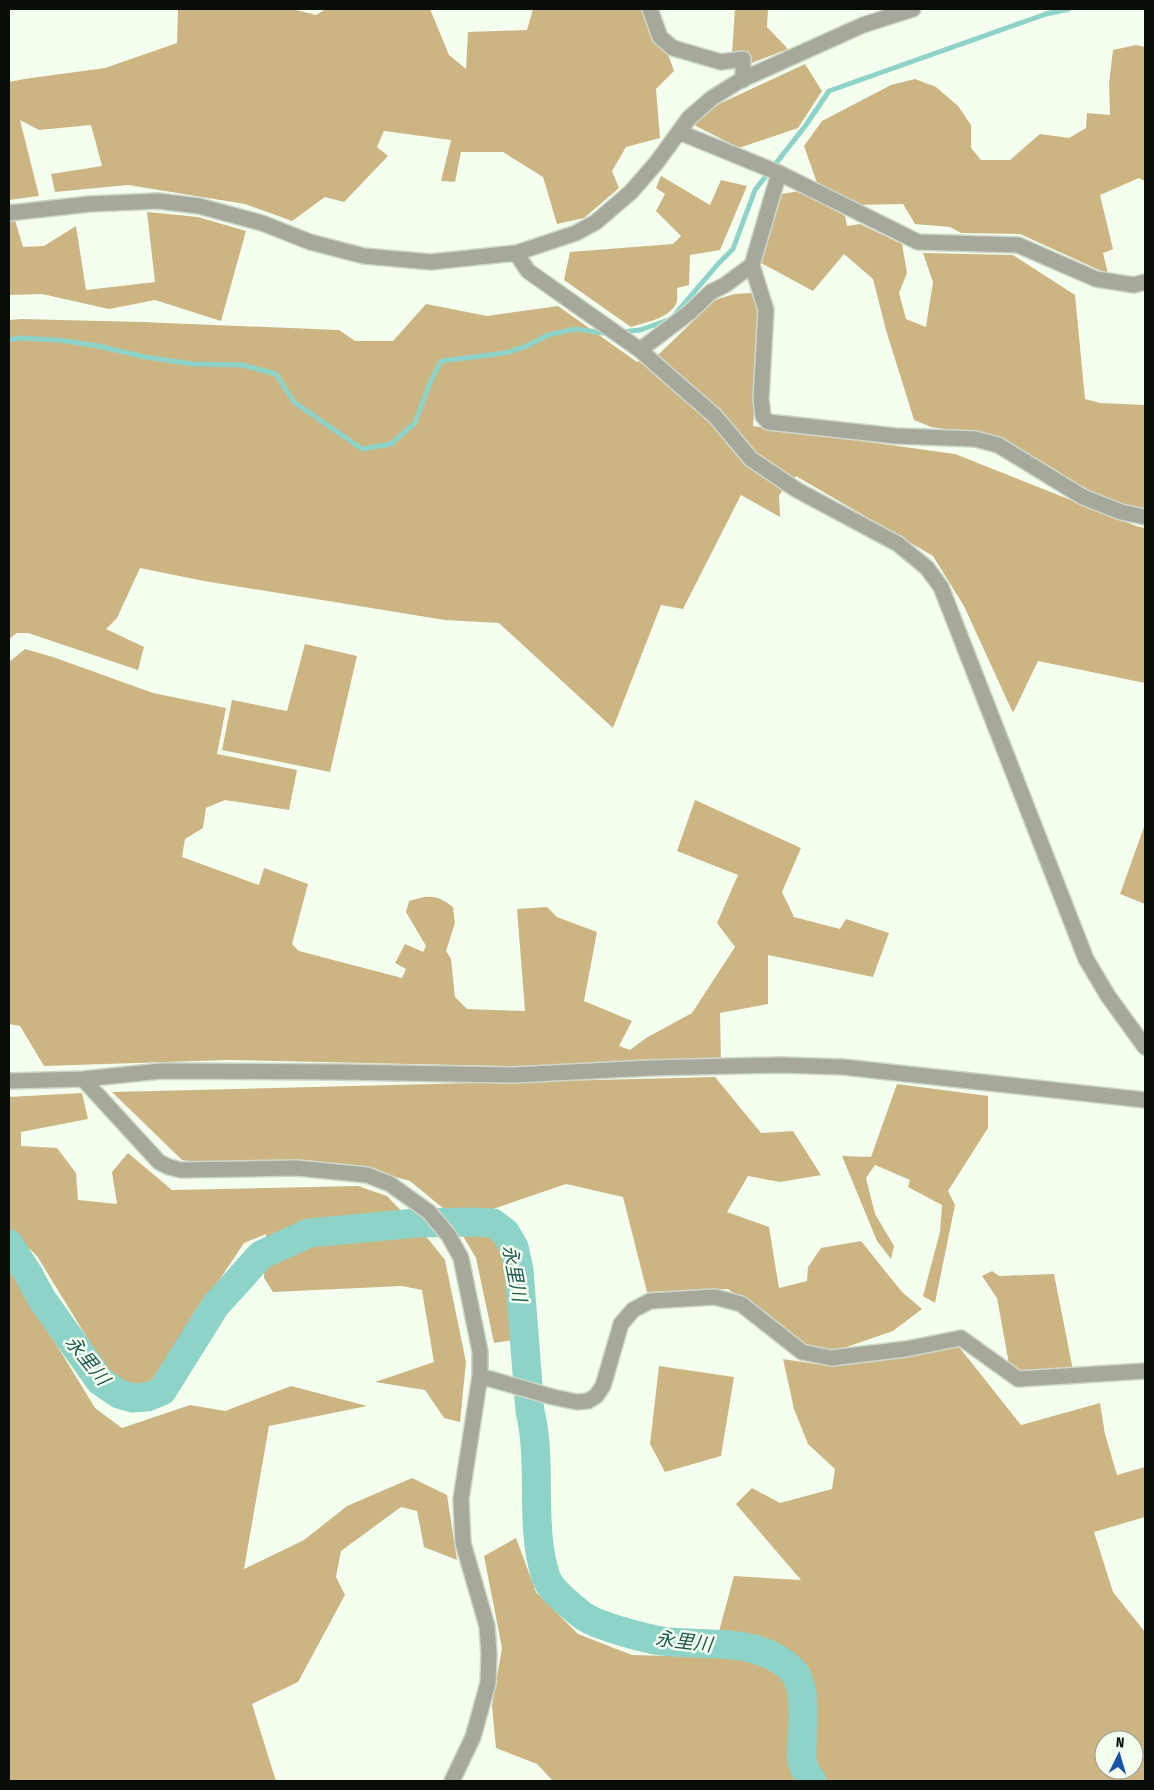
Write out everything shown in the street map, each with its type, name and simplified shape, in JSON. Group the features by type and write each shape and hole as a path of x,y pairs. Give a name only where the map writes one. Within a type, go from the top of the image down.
{"street":[{"path":"650,9 660,37 673,48 721,62 743,59 743,80"},
{"path":"9,213 90,204 158,201 208,209 262,224 310,242 364,256 431,262 516,253 576,233 596,222 631,192 657,162 689,118 712,98 743,80 863,25 913,9"},
{"path":"679,132 772,170 918,242 1018,245 1096,279 1134,285 1145,282"},
{"path":"772,170 752,265 766,310 761,400 763,416 768,422 896,436 975,439 998,445 1083,497 1121,512 1145,517"},
{"path":"516,253 528,271 640,350 715,416 751,459 797,490 898,544 927,568 940,588 1086,959 1108,996 1145,1047"},
{"path":"640,350 690,312 711,292 725,285 752,265"},
{"path":"9,1081 83,1079 161,1071 514,1075 650,1068 780,1065 842,1067 1145,1100"},
{"path":"83,1079 160,1162 169,1167 181,1170 297,1168 367,1174 390,1184 429,1212 449,1236 461,1258 480,1351 480,1376 461,1499 463,1543 487,1626 489,1654 488,1683 473,1737 452,1781"},
{"path":"480,1376 553,1397 577,1402 588,1401 596,1396 603,1386 621,1324 633,1310 650,1301 715,1297 741,1304 802,1352 817,1356 831,1358 867,1354 906,1349 961,1338 1018,1379 1145,1371"}],"shaded area":[{"path":"178,9 292,9 316,15 326,9 430,9 449,55 466,69 468,32 527,30 533,9 642,9 645,12 652,36 666,49 674,71 656,89 660,138 626,147 612,171 619,188 584,218 557,224 543,177 503,152 461,152 455,182 441,181 451,140 384,131 377,147 388,156 344,202 325,197 292,221 245,204 128,185 55,192 51,174 102,166 91,125 39,130 20,120 39,196 9,200 9,82 105,68 177,43"},
{"path":"735,9 768,9 767,27 788,49 749,64 749,54 732,52"},
{"path":"1136,45 1145,47 1145,181 1139,178 1100,195 1113,249 1103,253 1108,274 1020,234 961,233 950,227 915,224 903,204 857,205 817,183 804,146 822,121 891,85 915,79 936,87 958,106 971,125 971,148 981,160 1010,160 1040,134 1069,138 1086,128 1087,113 1110,115 1109,83 1113,50"},
{"path":"805,64 822,91 798,128 739,148 692,124 719,104"},
{"path":"661,176 710,205 721,180 747,186 720,250 690,255 689,285 677,288 677,302 672,309 662,317 631,327 564,280 570,252 673,244 681,236 656,211 665,194 656,188"},
{"path":"800,191 845,216 847,226 860,224 902,244 907,273 899,293 906,319 926,327 933,282 923,253 1013,255 1075,295 1085,399 1100,403 1145,405 1145,510 1128,507 1105,499 1069,482 997,437 931,427 914,420 886,330 873,279 844,254 813,291 761,263 781,194"},
{"path":"147,212 198,217 246,231 221,321 155,300 109,309 42,294 9,295 9,221 15,220 23,247 44,246 76,226 86,290 155,282"},
{"path":"751,293 762,307 753,426 955,454 1145,528 1145,683 1038,661 1013,713 964,606 933,556 796,476 779,495 780,517 741,495 683,609 661,605 613,728 499,623 445,620 204,581 140,568 117,618 106,629 144,647 138,670 28,633 17,633 9,639 9,320 142,322 339,330 355,341 393,341 426,304 487,316 558,306 637,362 659,354 715,300 734,294"},
{"path":"305,644 357,656 330,772 222,750 232,700 287,711"},
{"path":"25,649 53,657 153,693 226,708 217,754 297,770 289,810 225,800 206,808 203,828 185,839 182,857 259,885 264,868 308,884 292,944 299,951 402,978 406,969 395,963 405,944 423,952 426,946 406,912 409,901 427,897 442,900 453,907 455,923 446,951 451,959 455,997 467,1009 525,1011 517,909 547,907 557,917 597,932 584,1001 632,1021 619,1046 630,1050 646,1038 692,1013 735,947 717,923 738,875 677,851 695,800 801,848 782,892 794,917 840,929 846,919 889,933 873,977 768,955 768,1004 720,1013 721,1061 543,1067 228,1060 44,1066 20,1026 9,1024 9,662"},
{"path":"1145,827 1145,904 1120,894"},
{"path":"715,1077 761,1133 793,1131 821,1175 780,1182 748,1176 727,1212 769,1227 779,1288 807,1281 808,1267 821,1248 861,1241 902,1292 922,1309 893,1331 838,1350 804,1347 728,1289 647,1292 623,1197 566,1184 493,1209 492,1231 502,1244 514,1340 494,1343 476,1258 450,1214 410,1181 356,1166 209,1164 182,1160 112,1092"},
{"path":"897,1084 988,1096 988,1128 948,1191 955,1205 935,1303 923,1296 940,1232 942,1205 908,1187 910,1180 875,1165 866,1178 875,1214 894,1246 891,1259 877,1241 842,1156 871,1157"},
{"path":"82,1093 88,1119 21,1132 21,1146 57,1148 76,1173 78,1200 117,1204 112,1172 128,1153 172,1190 358,1186 387,1196 429,1240 445,1260 466,1362 460,1422 444,1418 425,1390 375,1382 434,1362 422,1290 402,1286 273,1292 264,1278 266,1234 244,1243 162,1366 152,1385 132,1386 105,1367 37,1256 9,1229 9,1097"},
{"path":"9,1270 17,1280 95,1408 122,1428 190,1405 225,1411 291,1386 367,1406 269,1426 244,1569 304,1540 347,1506 412,1478 447,1495 457,1560 424,1547 417,1511 401,1507 341,1551 336,1577 345,1595 298,1682 252,1704 276,1781 9,1781"},
{"path":"992,1271 999,1276 1054,1274 1073,1370 1020,1373 1009,1364 997,1298 982,1276"},
{"path":"959,1347 1021,1425 1100,1403 1105,1434 1117,1475 1145,1467 1145,1517 1094,1532 1113,1592 1145,1632 1145,1781 553,1781 537,1764 496,1748 492,1706 502,1648 484,1556 516,1538 536,1592 578,1634 632,1655 712,1657 734,1576 801,1580 736,1504 752,1488 780,1503 832,1489 835,1469 808,1444 794,1409 783,1359 822,1365"},
{"path":"659,1366 734,1377 721,1456 665,1472 650,1444"}],"waterway":[{"path":"621,332 640,330 671,319 733,249 755,190 806,125 829,91 1046,14 1069,9"},
{"path":"9,340 19,338 58,340 98,346 145,357 193,364 242,365 276,374 294,402 362,449 391,444 415,423 429,385 441,361 505,353 527,346 548,335 576,329 610,334"},
{"name":"永里川","path":"9,1244 41,1298 100,1381 119,1394 133,1398 147,1397 162,1391 215,1306 261,1255 309,1233 416,1223 493,1223 505,1232 514,1247 519,1270 530,1411 536,1453 538,1537 541,1557 550,1585 581,1614 610,1628 661,1641 746,1647 777,1659 791,1669 797,1677 801,1688 803,1700 802,1761 812,1781"}]}
